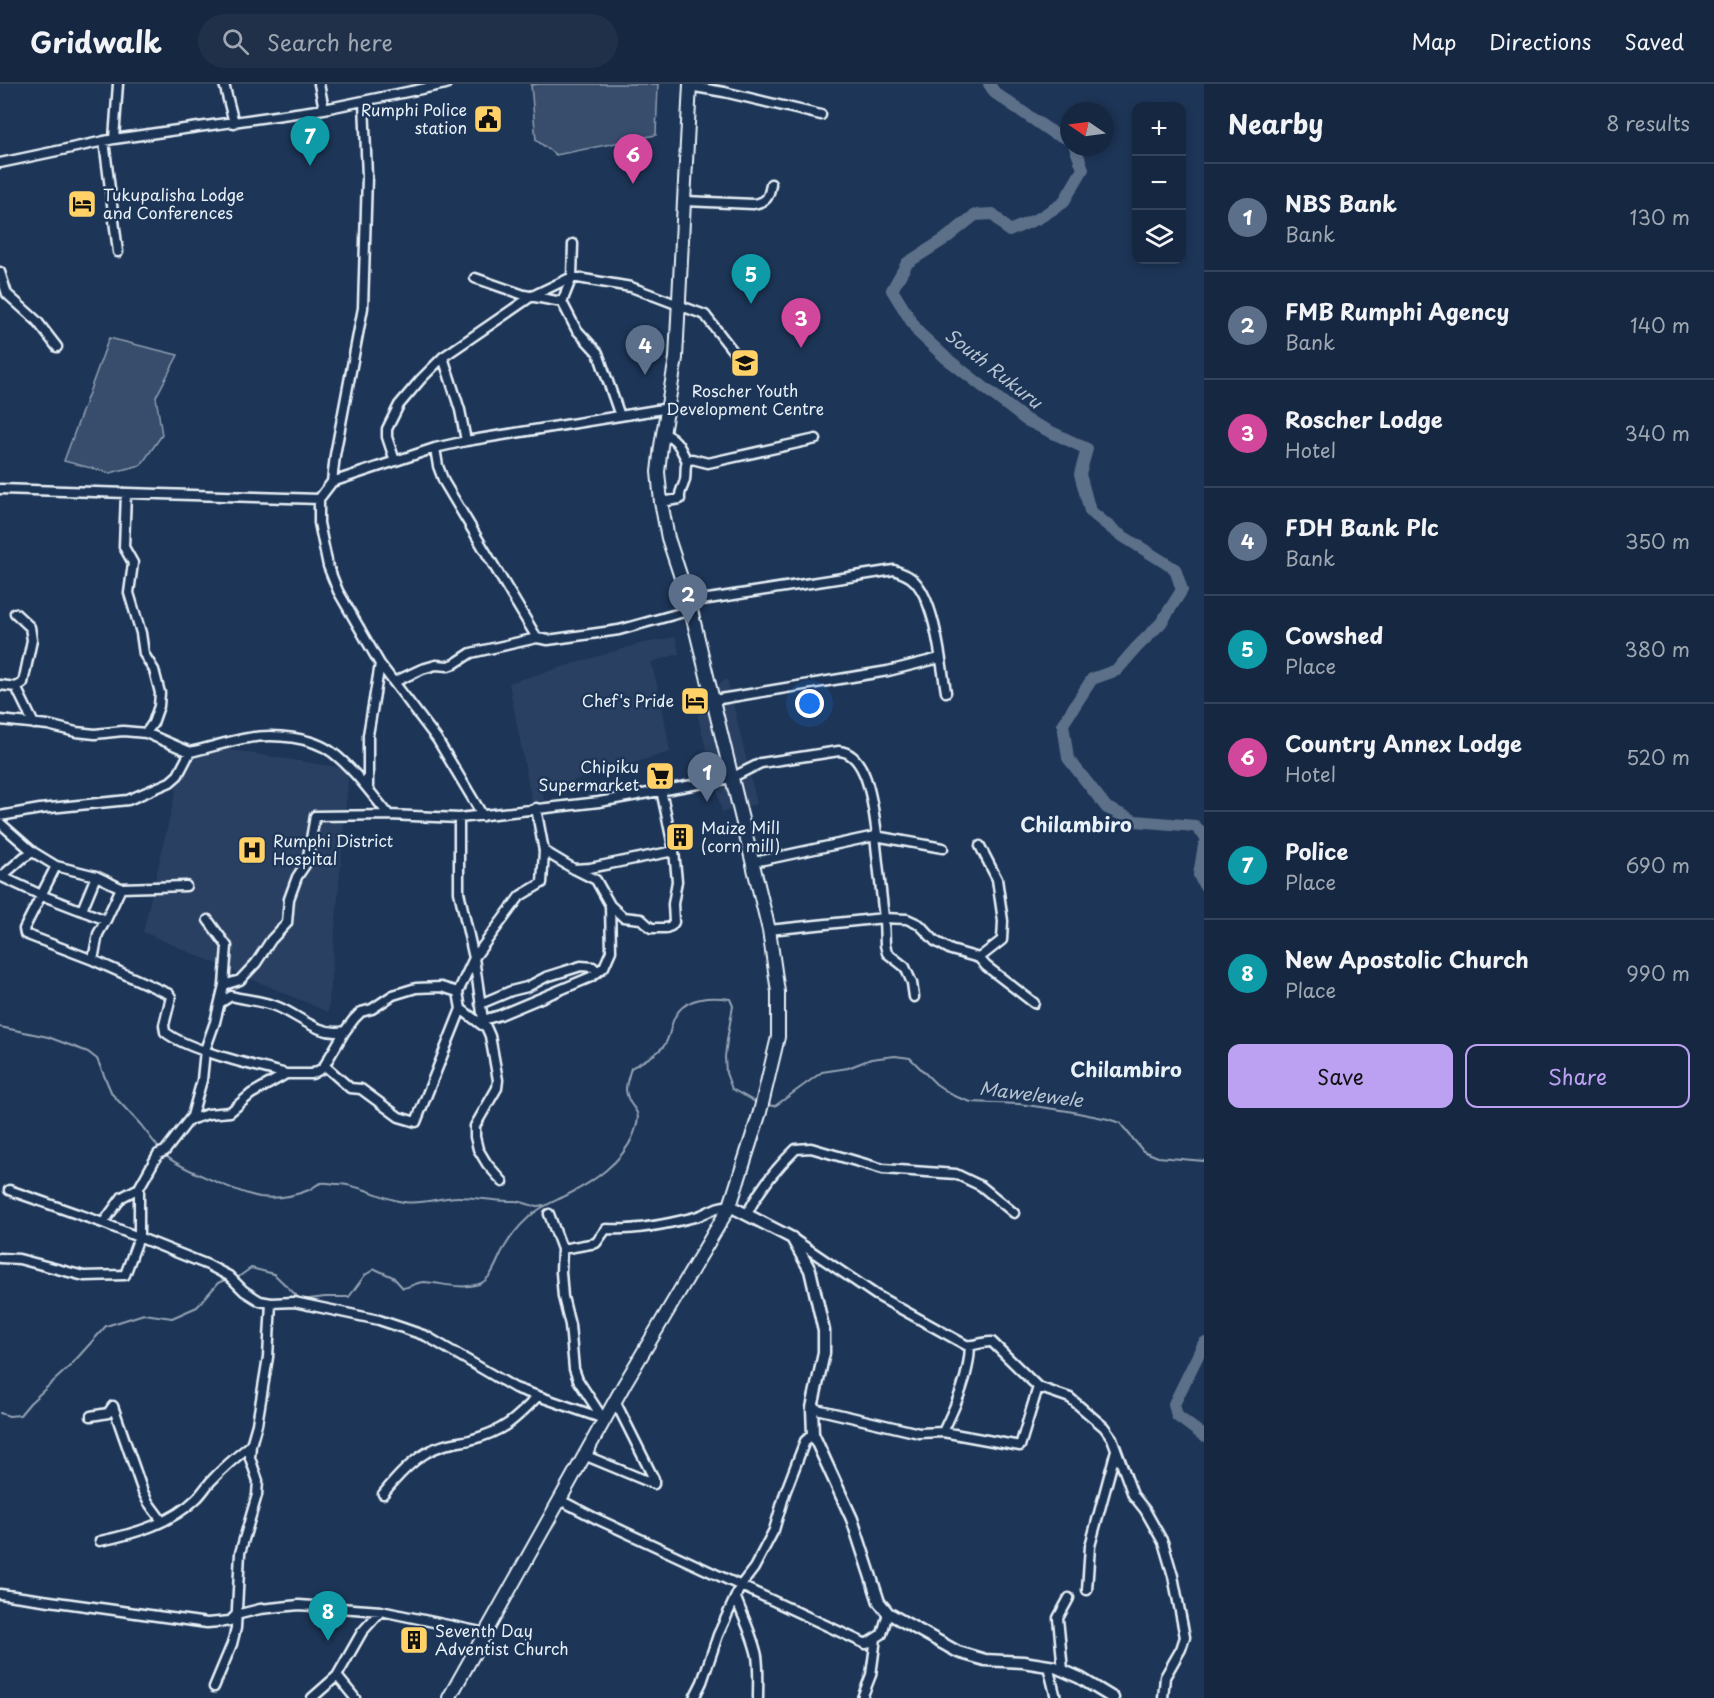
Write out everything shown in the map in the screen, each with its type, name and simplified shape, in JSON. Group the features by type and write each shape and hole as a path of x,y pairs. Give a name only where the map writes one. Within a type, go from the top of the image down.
{"main road":[{"path":"449,1698 585,1455 603,1418 730,1206 761,1107 778,1037 778,992 769,930 690,606 668,538 658,471 676,358 689,85"}],"street":[{"path":"118,84 109,140 118,252"},
{"path":"224,84 234,123"},
{"path":"319,84 324,110"},
{"path":"0,163 109,140 324,110 446,84"},
{"path":"689,85 820,115"},
{"path":"364,102 367,177 363,308 332,482 319,499 319,523 328,566 338,591 380,664 437,739 483,816"},
{"path":"685,201 753,204 764,202 770,196 771,184"},
{"path":"573,244 572,277 562,302 576,329 598,353 620,416"},
{"path":"0,272 7,294 37,321 57,347"},
{"path":"395,461 387,436 391,422 399,405 443,357 532,296 572,277 631,287 705,315 733,351"},
{"path":"475,278 495,287 562,302"},
{"path":"443,357 460,410 466,441"},
{"path":"332,482 435,448 466,441 669,408"},
{"path":"661,502 680,499 679,491 685,481 687,461 678,442 663,433"},
{"path":"687,461 692,459 708,463 816,439"},
{"path":"435,448 444,482 537,638"},
{"path":"0,489 319,499"},
{"path":"126,493 123,547 133,563 129,593 141,633 144,654 154,670 160,693 156,715 146,734"},
{"path":"394,682 422,669 454,664 471,653 537,638 548,640 619,630 690,606 894,570 911,578 921,591 930,610 946,692"},
{"path":"0,685 16,687 23,683 32,640 30,627 15,614"},
{"path":"714,700 888,671 940,658"},
{"path":"368,789 368,735 380,664"},
{"path":"16,687 34,724"},
{"path":"0,720 86,733 123,731 146,734 190,752 249,738 279,735 318,744 333,753 368,789 389,815"},
{"path":"0,816 40,809 128,800 170,782 178,775 190,752"},
{"path":"224,984 240,980 286,923 289,899 297,877 307,862 315,816 389,815 459,818 483,816 599,802 731,778 761,763 847,752 859,762 872,798 877,834 875,836 885,945 887,952 905,968 912,983 914,997"},
{"path":"544,850 596,880 610,905 623,917 641,919 651,928 671,926 674,922 673,904 677,881 674,851 661,790"},
{"path":"325,1066 350,1088 361,1089 399,1117 416,1122 461,1009 458,992 474,958 520,896 542,883 544,850 536,808"},
{"path":"459,818 459,892 474,958 483,1020 490,1036 498,1080 497,1088 475,1126 474,1137 487,1164 503,1182"},
{"path":"0,823 33,852 56,866 96,876 121,888 186,886"},
{"path":"754,862 875,836 943,848"},
{"path":"979,958 1002,940 1003,921 997,879 980,846"},
{"path":"574,869 590,868 674,851"},
{"path":"33,852 1,877 106,920"},
{"path":"56,866 24,929 25,934 93,960 169,994 171,997 164,1025 165,1032 171,1037 205,1050 286,1074 312,1074 325,1066 345,1030 362,1012 372,1009 393,995 416,988 441,987 458,992"},
{"path":"82,910 96,876"},
{"path":"93,960 98,934 121,888"},
{"path":"461,1009 482,1025 483,1020 591,977 604,966 611,951 610,905"},
{"path":"769,930 884,918 907,919 920,925 935,941 951,950 979,958 1034,1003"},
{"path":"103,1223 122,1197 139,1188 161,1153 189,1120 199,1094 205,1050 224,984 227,946 216,934 208,920"},
{"path":"480,1004 527,987 546,977 581,966 593,967 598,972"},
{"path":"220,1003 231,996 277,1006 321,1030 335,1033 345,1030"},
{"path":"189,1120 208,1114 230,1112 251,1094 286,1074"},
{"path":"747,1214 774,1170 796,1149 811,1148 883,1169 956,1174 981,1186 1014,1213"},
{"path":"0,1258 19,1259 84,1276 125,1275 139,1237 139,1188"},
{"path":"9,1190 139,1237 232,1279 260,1300 271,1303 294,1302 318,1309 379,1320 426,1336 515,1388 603,1418"},
{"path":"562,1250 596,1243 606,1229 668,1223 696,1217 723,1206 730,1206 792,1238 876,1295 970,1346"},
{"path":"549,1214 562,1250 563,1297 570,1325 574,1369 578,1380 603,1418"},
{"path":"792,1238 810,1270 824,1331 824,1353 812,1408 813,1434 852,1519 879,1602 888,1613 958,1652 977,1659 1048,1666 1063,1670 1113,1698"},
{"path":"213,1687 232,1644 240,1553 258,1488 258,1481 250,1458 251,1445 258,1424 268,1357 271,1303"},
{"path":"970,1346 980,1342 992,1342 1038,1387 1070,1398 1104,1427 1112,1438 1133,1494 1145,1510 1162,1542 1173,1576 1185,1637 1182,1649 1165,1677 1163,1698"},
{"path":"943,1432 959,1399 970,1364 970,1346"},
{"path":"812,1408 919,1433 943,1432 1020,1446 1038,1387"},
{"path":"382,1494 400,1474 425,1453 441,1446 491,1433 516,1420 538,1396"},
{"path":"585,1455 654,1484 654,1479 615,1401"},
{"path":"91,1416 108,1413 113,1406 141,1479 143,1492 162,1521"},
{"path":"694,1698 718,1635 741,1585 754,1568 774,1530 805,1441 813,1434"},
{"path":"100,1541 121,1537 180,1513 199,1497 217,1475 251,1445"},
{"path":"1087,1590 1090,1546 1116,1450"},
{"path":"560,1500 866,1644 882,1634 888,1613"},
{"path":"0,1594 207,1623 230,1620 260,1609 299,1605 381,1611 486,1633"},
{"path":"736,1598 757,1656 760,1683 758,1698"},
{"path":"1063,1670 1058,1618 1069,1598"},
{"path":"312,1698 337,1676 362,1632 381,1611"},
{"path":"862,1698 871,1675 876,1638"},
{"path":"1048,1666 1056,1698"},
{"path":"337,1676 355,1698"}],"shaded area":[{"path":"658,84 656,135 556,155 536,140 531,85"},
{"path":"109,338 178,355 156,397 162,435 141,465 110,473 64,461"},
{"path":"676,637 679,654 651,662 662,704 670,752 542,790 544,800 532,803 509,683 639,644"},
{"path":"727,679 757,804 722,812 694,701"},
{"name":"Rumphi District Hospital","path":"187,743 349,769 328,1012 143,932"}],"waterway":[{"name":"South Rukuru","path":"989,84 995,93 1060,136"},
{"name":"South Rukuru","path":"1078,156 1083,169 1063,203 1039,218 1009,231 993,214 975,215 945,239 907,263 892,290 918,332 946,358 1026,420 1087,449 1080,474 1090,511 1116,532 1175,569 1182,590 1161,623 1117,670 1092,679 1063,724 1068,758 1107,808 1135,821 1195,826 1204,835"},
{"name":"South Rukuru","path":"1204,845 1199,875 1204,885"},
{"name":"Mawelewele","path":"235,1277 237,1278 251,1268 274,1274 301,1300 349,1297 365,1275 375,1269 393,1277 403,1288 424,1282 452,1286 479,1284 488,1278 501,1252 527,1219 542,1207 597,1177 622,1154 633,1136 638,1119 626,1090 631,1068 663,1047 677,1013 689,1003 697,1000 730,999 733,1006 725,1057 726,1073 732,1089 757,1103"},
{"path":"0,1027 48,1037 88,1052 97,1059 112,1094 161,1151"},
{"name":"Mawelewele","path":"766,1105 775,1106 822,1072 848,1068 871,1059 895,1056 910,1058 936,1084 954,1096 971,1102 1019,1104 1108,1119 1120,1123 1143,1151 1158,1157 1204,1161"},
{"path":"165,1155 210,1179 260,1197 291,1195 325,1183 356,1187 404,1202 458,1197 543,1205"},
{"name":"Mawelewele","path":"0,1413 9,1416 20,1415 70,1366 106,1326 144,1314 172,1318 197,1307 218,1283 227,1279"},
{"name":"South Rukuru","path":"1204,1343 1174,1404 1177,1416 1204,1436"}],"place":[{"name":"Rumphi Police station","path":"488,119"},
{"name":"Police","path":"310,166"},
{"name":"Country Annex Lodge","path":"633,184"},
{"name":"Tukupalisha Lodge and Conferences","path":"82,204"},
{"name":"Cowshed","path":"751,304"},
{"name":"Roscher Lodge","path":"801,348"},
{"name":"Roscher Youth Development Centre","path":"745,363"},
{"name":"FDH Bank Plc","path":"645,375"},
{"name":"FMB Rumphi Agency","path":"688,624"},
{"name":"Chef's Pride","path":"695,701"},
{"name":"Chipiku Supermarket","path":"660,776"},
{"name":"NBS Bank","path":"707,802"},
{"name":"Maize Mill (corn mill)","path":"680,837"},
{"name":"Rumphi District Hospital","path":"252,850"},
{"name":"Seventh Day Adventist Church","path":"414,1640"},
{"name":"New Apostolic Church","path":"328,1641"}],"district":[{"name":"Chilambiro","path":"1076,825"},
{"name":"Chilambiro","path":"1126,1070"}]}
